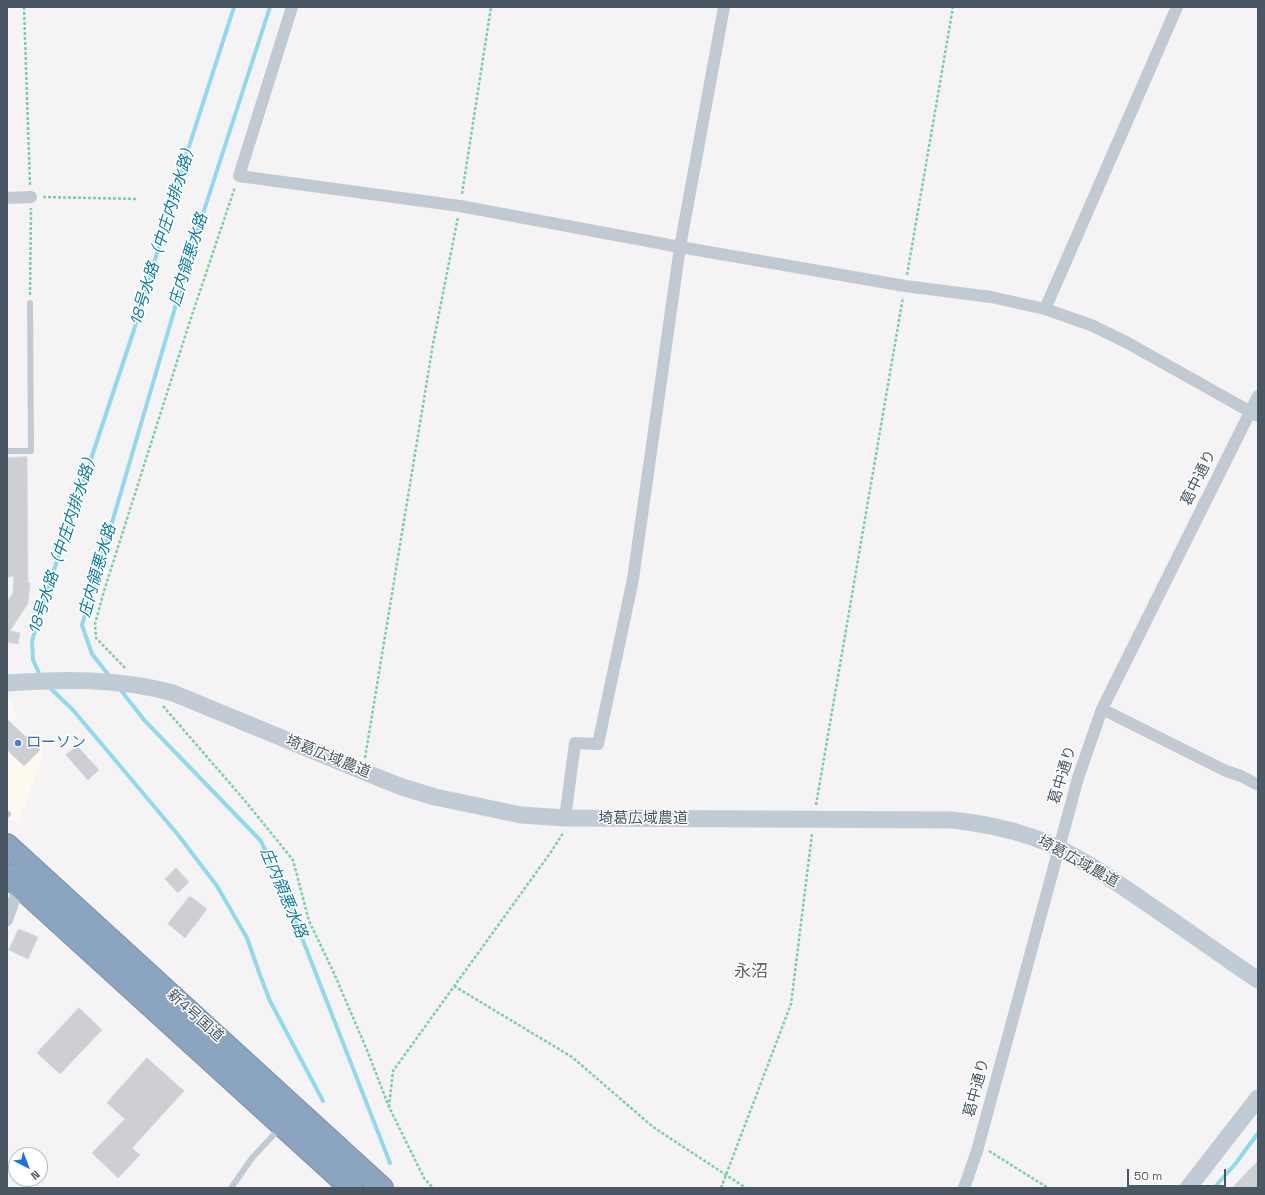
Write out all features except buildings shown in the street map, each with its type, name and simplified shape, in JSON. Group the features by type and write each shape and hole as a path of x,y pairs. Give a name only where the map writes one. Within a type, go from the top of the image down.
{"highway":[{"name":"新4号国道","path":"7,845 382,1188"},
{"name":"新4号国道","path":"13,881 351,1188"}],"street":[{"path":"292,7 239,176 460,206 680,247 905,286 991,297 1045,310 1091,325 1126,342 1254,414"},
{"path":"565,818 575,743 598,744 633,579 680,247 724,7"},
{"path":"1045,310 1177,7"},
{"path":"7,198 31,197"},
{"name":"葛中通り","path":"964,1188 978,1148 1078,778 1102,708 1254,414 1258,396"},
{"name":"埼葛広域農道","path":"7,684 66,680 134,684 160,689 402,787 435,797 521,815 565,818 952,820 978,823 1032,837 1058,848 1104,874 1258,980"},
{"path":"1102,708 1226,771 1258,785"},
{"path":"7,920 13,881"},
{"path":"1188,1188 1258,1098"}],"lane":[{"path":"7,451 31,451 30,303"},
{"path":"231,1188 252,1158 282,1126"}],"path":[{"path":"24,7 31,197 30,303"},
{"path":"362,771 433,344 460,206 491,7"},
{"path":"721,1188 727,1176 791,1004 814,820 953,7"},
{"path":"134,684 129,673 96,638 95,624 104,591 190,321 239,176"},
{"path":"31,197 138,199"},
{"path":"160,689 158,700 246,802 293,860 309,921 333,971 367,1050 388,1107 424,1178 433,1188"},
{"path":"388,1107 393,1070 551,852 563,834 565,818"},
{"path":"454,986 572,1057 653,1127 746,1188"},
{"path":"978,1148 989,1151 1048,1188"}],"shaded area":[{"path":"12,699 16,719 13,722 43,753 18,825 7,815 7,700"}],"waterway":[{"name":"18号水路（中庄内排水路）","path":"41,677 33,660 32,641 45,597 134,330 185,159 234,7"},
{"name":"庄内領悪水路","path":"111,678 92,654 82,625 199,226 270,7"},
{"name":"18号水路（中庄内排水路）","path":"48,686 73,710 179,836 217,886 247,938 270,1001 323,1101"},
{"name":"庄内領悪水路","path":"119,688 145,721 261,841 284,892 390,1163"},
{"path":"1214,1188 1236,1163 1258,1133"}],"place":[{"name":"ローソン","path":"18,743"}],"district":[{"name":"永沼","path":"751,972"}]}
